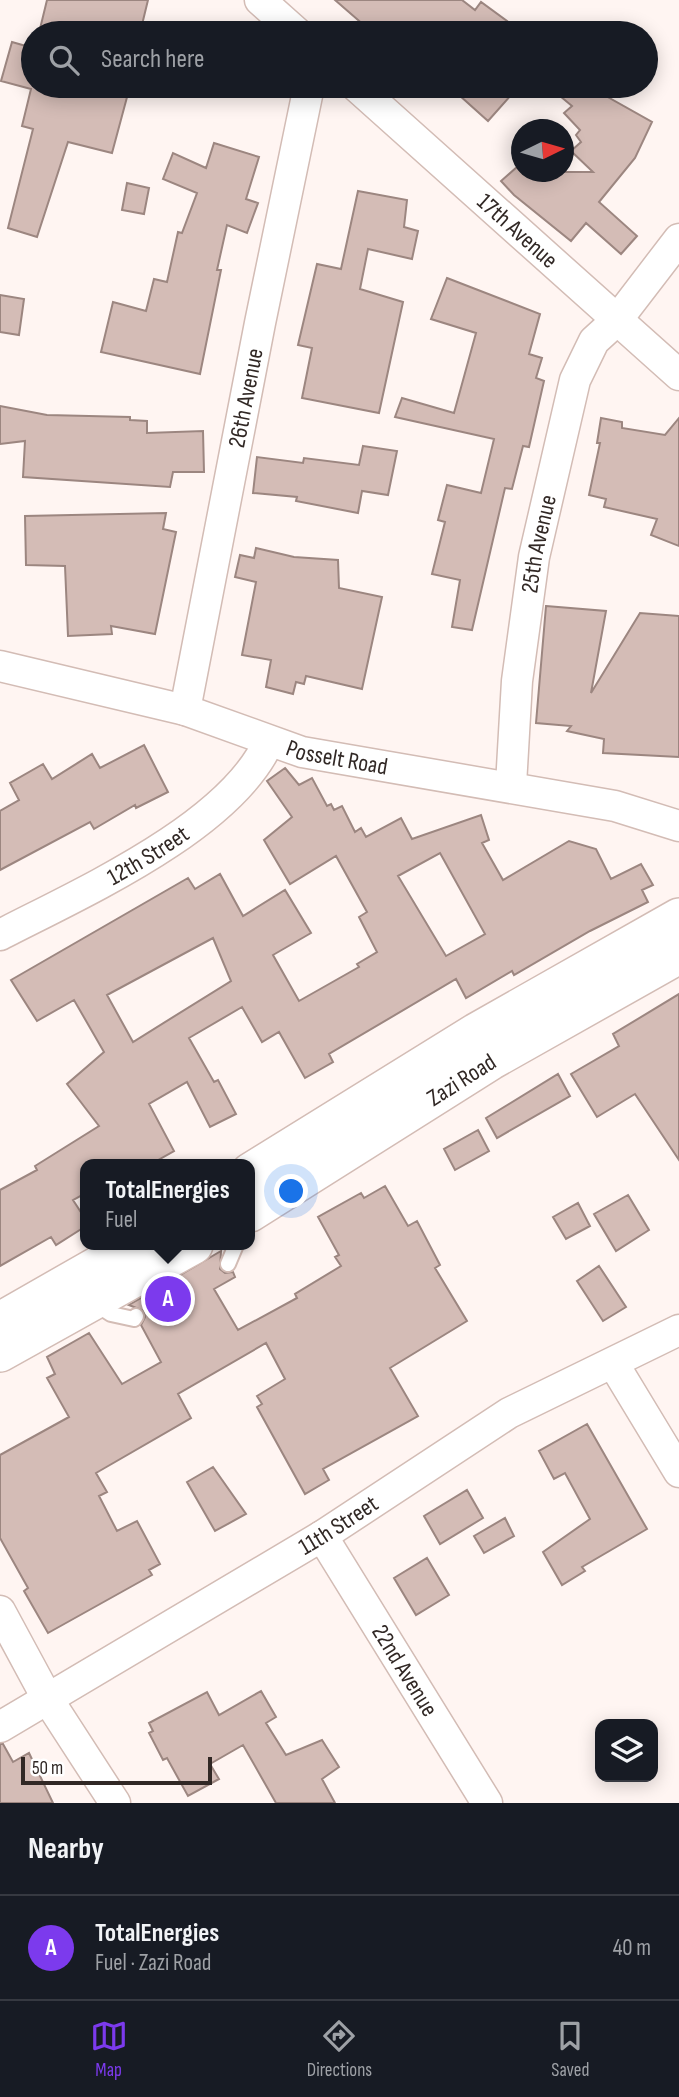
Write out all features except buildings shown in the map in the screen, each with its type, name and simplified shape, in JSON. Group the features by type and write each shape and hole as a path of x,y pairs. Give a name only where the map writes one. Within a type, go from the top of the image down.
{"street":[{"path":"260,0 284,21"},
{"name":"26th Avenue","path":"185,710 307,98"},
{"name":"17th Avenue","path":"369,98 679,375"},
{"name":"25th Avenue","path":"511,785 517,681 534,557 575,380 594,341 617,320 679,239"},
{"name":"Posselt Road","path":"0,666 185,710 302,752 511,785 615,806 679,826"},
{"name":"12th Street","path":"0,935 128,868 220,804 261,758 269,741"},
{"name":"Zazi Road","path":"255,1169 476,1032 679,917"},
{"name":"Zazi Road","path":"255,1210 491,1061 679,955"},
{"path":"0,1321 124,1250"},
{"path":"0,1353 185,1250"},
{"name":"11th Street","path":"0,1727 323,1535 509,1413 679,1330"},
{"path":"613,1363 679,1472"},
{"name":"22nd Avenue","path":"323,1535 487,1803"},
{"path":"0,1611 47,1698 116,1803"}],"lane":[{"path":"228,1264 235,1250"},
{"path":"93,1302 118,1317 134,1319 136,1316"}],"place":[{"name":"TotalEnergies","path":"168,1299"}]}
